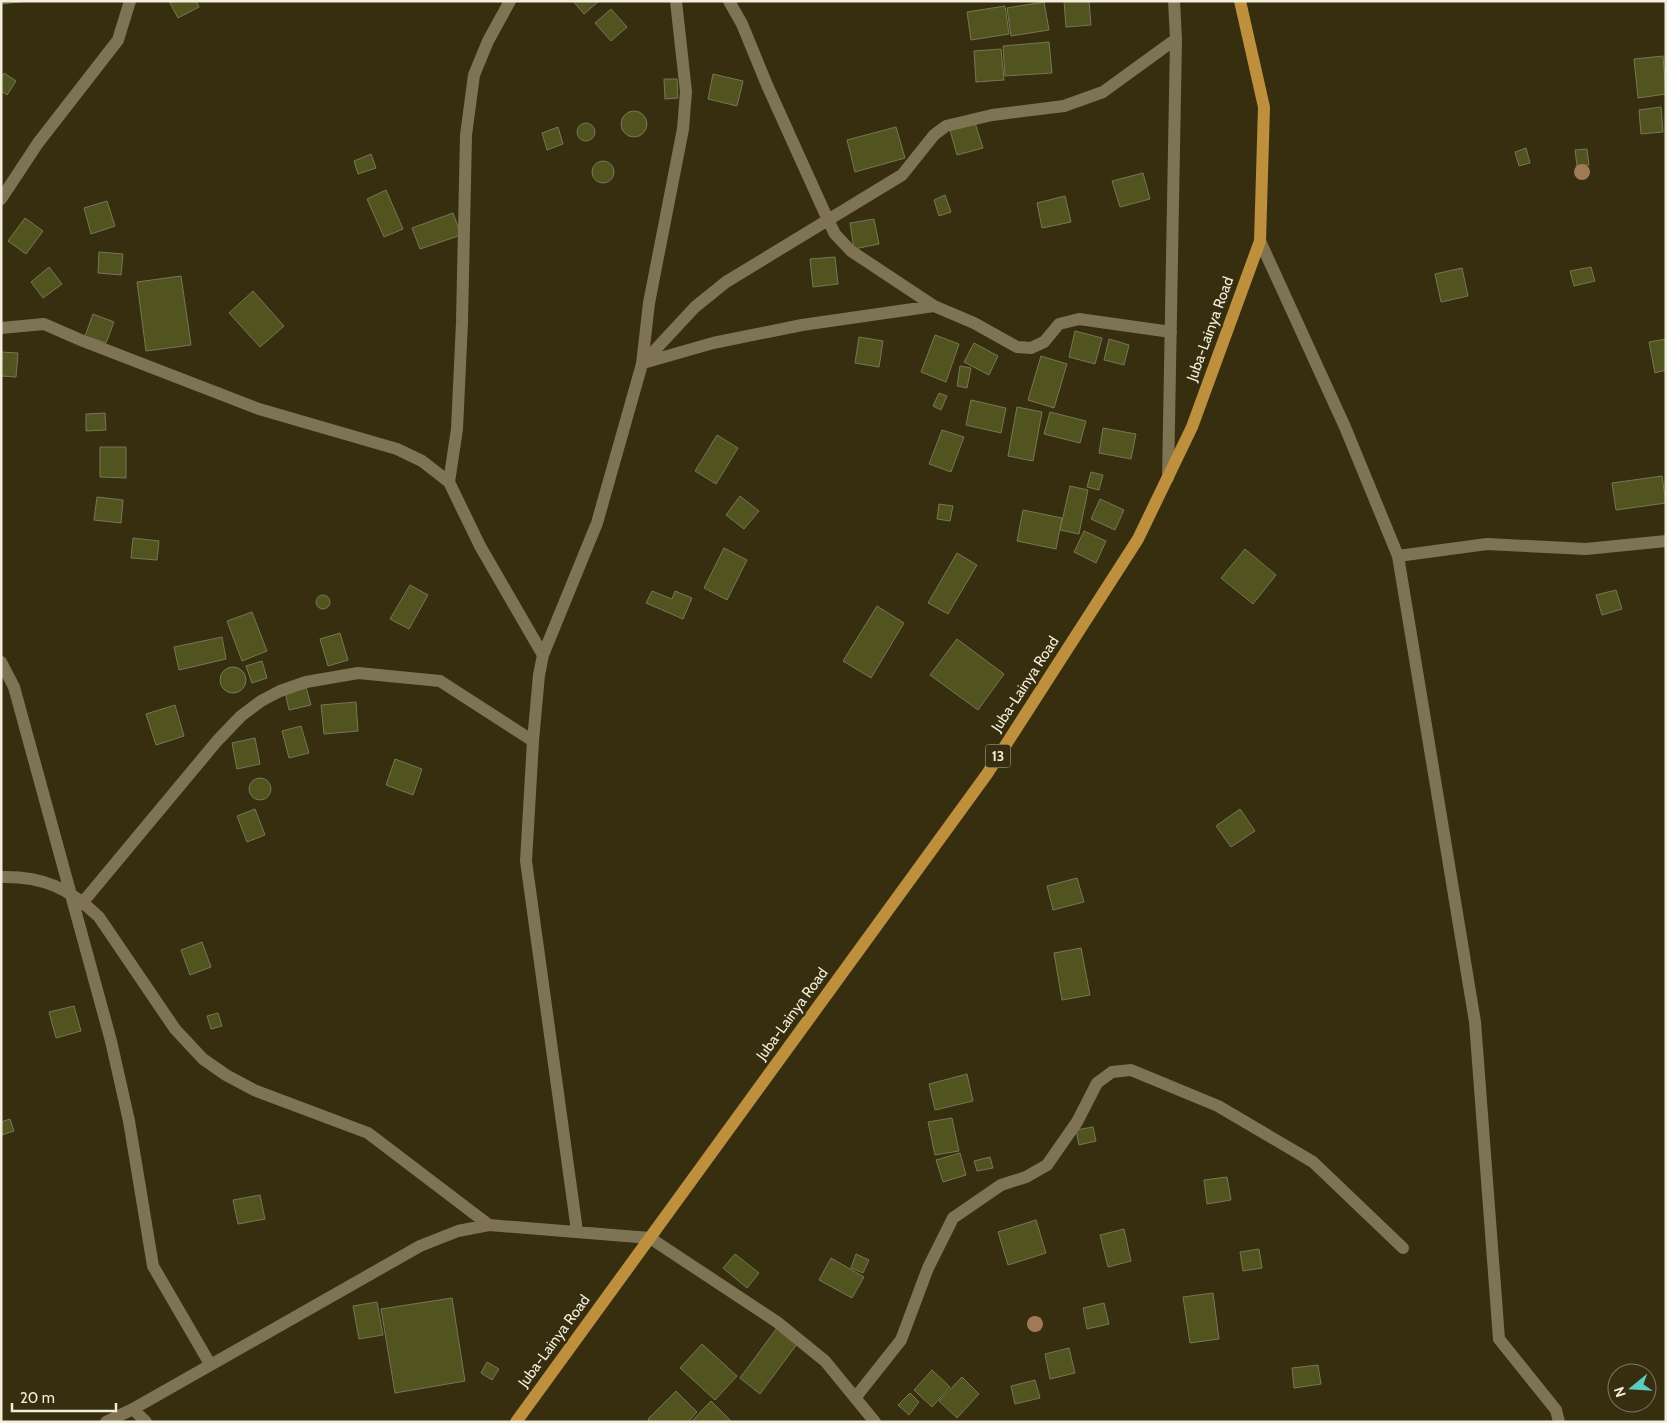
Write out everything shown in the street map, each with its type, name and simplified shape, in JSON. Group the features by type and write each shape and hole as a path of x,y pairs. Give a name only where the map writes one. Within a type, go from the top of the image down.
{"main road":[{"name":"Juba-Lainya Road","path":"516,1422 987,774 1138,539 1192,427 1260,241 1264,107 1240,1"}],"street":[{"path":"1,199 38,143 118,40 130,1"},
{"path":"449,482 457,429 462,322 466,135 474,75 488,40 510,1"},
{"path":"577,1230 526,861 538,675 543,655 597,522 642,364 649,303 683,129 686,92 676,1"},
{"path":"729,1 742,24 767,85 828,220 835,234 851,251 934,306 974,323 1017,347 1030,348 1044,342 1059,324 1079,319 1171,332"},
{"path":"1168,478 1176,39 1174,1"},
{"path":"642,364 695,307 726,282 902,175 934,135 946,126 992,115 1064,106 1103,92 1176,39"},
{"path":"1260,241 1345,427 1398,556 1475,1022 1499,1339 1556,1410 1559,1422"},
{"path":"642,364 713,343 802,325 934,306"},
{"path":"1,328 44,324 259,409 397,449 422,461 449,482 480,546 543,655"},
{"path":"1398,556 1487,544 1586,549 1666,541"},
{"path":"1,662 14,687 111,1042 130,1121 153,1266 210,1364"},
{"path":"83,902 217,741 248,711 261,701 280,691 306,682 358,674 440,682 533,742"},
{"path":"1,877 34,878 69,892 83,902 99,917 175,1029 204,1059 226,1075 254,1090 368,1134 489,1225"},
{"path":"855,1398 901,1340 928,1268 953,1218 1001,1185 1026,1177 1046,1165 1077,1122 1097,1083 1112,1072 1131,1070 1218,1106 1313,1162 1403,1248"},
{"path":"106,1422 133,1409 420,1246 458,1231 489,1225 577,1230 650,1238 777,1322 825,1361 875,1422"},
{"path":"133,1409 146,1422"}],"building":[{"path":"1,1 26,1 1,4"},
{"path":"169,1 196,1 199,7 178,18"},
{"path":"573,1 599,1 584,14"},
{"path":"1064,1 1089,1 1091,25 1066,27"},
{"path":"1044,2 1049,30 1011,36 1007,8"},
{"path":"1005,6 1009,34 971,40 967,12"},
{"path":"611,9 627,27 611,41 595,23"},
{"path":"1049,42 1052,73 1005,76 1003,46"},
{"path":"1001,49 1004,80 976,82 974,51"},
{"path":"1663,56 1666,94 1638,98 1634,59"},
{"path":"4,73 16,81 7,95 1,91 1,78"},
{"path":"713,74 743,81 737,106 708,99"},
{"path":"664,79 677,79 678,98 665,99"},
{"path":"1661,107 1663,132 1641,134 1639,110"},
{"path":"634,111 643,115 647,124 643,133 634,137 625,133 621,124 625,115"},
{"path":"582,123 590,123 595,128 593,139 582,141 577,136 577,128"},
{"path":"975,123 983,148 957,155 950,130"},
{"path":"558,127 563,144 547,150 542,133"},
{"path":"896,127 905,158 855,172 847,140"},
{"path":"1526,148 1530,163 1519,166 1515,152"},
{"path":"1587,149 1589,165 1577,166 1575,150"},
{"path":"371,154 376,168 358,174 354,161"},
{"path":"603,161 611,164 614,172 611,180 603,183 595,180 592,172 595,164"},
{"path":"1143,173 1150,199 1120,207 1112,181"},
{"path":"386,190 403,229 384,237 367,199"},
{"path":"945,195 951,212 939,216 934,200"},
{"path":"1065,196 1071,222 1042,228 1037,203"},
{"path":"107,201 115,226 91,234 84,208"},
{"path":"453,213 461,235 420,249 412,228"},
{"path":"25,218 43,231 26,254 8,241"},
{"path":"874,219 879,244 854,249 850,223"},
{"path":"99,252 123,254 121,275 98,273"},
{"path":"835,257 838,284 813,287 810,259"},
{"path":"49,267 62,284 43,298 31,282"},
{"path":"1591,267 1595,281 1574,286 1570,271"},
{"path":"1462,268 1468,296 1441,302 1435,274"},
{"path":"181,276 191,345 146,351 137,282"},
{"path":"253,291 284,326 260,347 229,313"},
{"path":"93,314 114,322 106,343 85,336"},
{"path":"1075,331 1102,338 1095,364 1069,357"},
{"path":"935,335 959,344 946,382 921,372"},
{"path":"859,337 883,341 879,367 855,363"},
{"path":"1109,339 1129,345 1124,365 1104,360"},
{"path":"1666,339 1666,370 1655,373 1649,342"},
{"path":"974,343 998,356 989,375 964,362"},
{"path":"1,352 18,353 16,377 1,376"},
{"path":"1041,356 1067,364 1054,408 1028,400"},
{"path":"960,366 971,368 967,388 957,386"},
{"path":"939,393 947,396 941,410 933,406"},
{"path":"971,400 1006,408 1001,433 966,425"},
{"path":"1017,407 1042,412 1033,461 1008,456"},
{"path":"1050,412 1086,421 1080,443 1044,434"},
{"path":"105,413 106,430 86,431 86,414"},
{"path":"1103,428 1136,434 1131,459 1099,453"},
{"path":"942,430 964,437 951,472 929,464"},
{"path":"717,435 738,448 716,484 695,471"},
{"path":"100,447 126,447 126,478 100,477"},
{"path":"1091,472 1103,475 1099,490 1087,487"},
{"path":"1662,476 1666,503 1616,510 1612,483"},
{"path":"1070,486 1088,490 1079,534 1060,530"},
{"path":"740,496 759,511 744,529 726,515"},
{"path":"97,497 123,500 121,523 94,520"},
{"path":"1100,499 1124,510 1115,530 1091,519"},
{"path":"939,504 953,506 950,521 937,519"},
{"path":"1023,510 1062,518 1056,549 1017,541"},
{"path":"1084,531 1106,541 1096,563 1074,552"},
{"path":"133,538 159,541 157,560 131,558"},
{"path":"724,548 747,560 727,600 704,588"},
{"path":"1245,549 1276,575 1253,604 1221,578"},
{"path":"957,553 977,565 948,614 928,603"},
{"path":"410,585 428,595 409,629 390,619"},
{"path":"1616,590 1622,609 1602,615 1596,595"},
{"path":"652,591 672,599 675,591 692,598 683,619 646,603"},
{"path":"323,595 328,597 330,602 328,607 323,609 318,607 316,602 318,597"},
{"path":"877,606 904,623 871,678 843,661"},
{"path":"252,612 267,651 242,661 227,621"},
{"path":"340,633 348,660 328,666 320,639"},
{"path":"222,637 226,659 179,670 174,647"},
{"path":"957,639 1004,674 978,710 930,675"},
{"path":"262,661 267,678 252,683 246,666"},
{"path":"233,667 242,671 246,680 242,689 233,693 224,689 220,680 224,671"},
{"path":"306,687 311,705 289,710 285,692"},
{"path":"356,702 358,731 324,734 321,705"},
{"path":"175,705 184,736 156,745 146,714"},
{"path":"301,726 309,753 289,758 282,731"},
{"path":"255,738 260,764 237,769 232,743"},
{"path":"395,759 422,769 413,795 386,785"},
{"path":"260,778 268,781 271,789 268,797 260,800 252,797 249,789 252,781"},
{"path":"255,809 265,835 247,842 237,816"},
{"path":"1240,809 1255,831 1231,847 1216,826"},
{"path":"1077,878 1084,902 1053,910 1047,886"},
{"path":"202,942 211,967 190,975 181,950"},
{"path":"1081,948 1090,995 1062,1000 1054,953"},
{"path":"74,1006 81,1031 56,1038 49,1012"},
{"path":"218,1013 222,1026 211,1029 207,1016"},
{"path":"967,1074 973,1101 935,1110 929,1084"},
{"path":"952,1118 959,1151 935,1155 928,1122"},
{"path":"10,1119 14,1131 2,1135 1,1122"},
{"path":"1093,1127 1096,1141 1079,1145 1076,1130"},
{"path":"960,1153 966,1175 943,1182 936,1160"},
{"path":"990,1157 993,1168 977,1171 974,1161"},
{"path":"1227,1177 1231,1200 1207,1204 1204,1180"},
{"path":"260,1195 265,1219 238,1224 233,1200"},
{"path":"1036,1220 1046,1253 1008,1265 998,1232"},
{"path":"1124,1229 1131,1261 1108,1267 1100,1235"},
{"path":"1259,1249 1262,1268 1243,1271 1240,1252"},
{"path":"735,1254 759,1273 747,1288 723,1268"},
{"path":"856,1254 869,1260 863,1273 851,1268"},
{"path":"831,1258 864,1277 852,1298 819,1280"},
{"path":"1213,1293 1219,1339 1190,1343 1183,1297"},
{"path":"452,1298 465,1381 395,1393 381,1309"},
{"path":"377,1302 383,1335 359,1339 353,1306"},
{"path":"1104,1303 1109,1324 1087,1329 1083,1308"},
{"path":"777,1328 797,1344 760,1394 740,1378"},
{"path":"702,1344 737,1376 715,1400 680,1368"},
{"path":"1069,1348 1075,1373 1050,1379 1045,1354"},
{"path":"487,1362 499,1369 492,1380 481,1373"},
{"path":"1318,1365 1321,1384 1294,1388 1292,1368"},
{"path":"932,1370 950,1387 932,1407 914,1390"},
{"path":"962,1377 979,1394 957,1418 939,1401"},
{"path":"1035,1380 1040,1398 1015,1404 1011,1386"},
{"path":"676,1391 697,1412 688,1422 650,1422 648,1419"},
{"path":"910,1393 919,1402 909,1415 898,1405"},
{"path":"711,1401 732,1422 691,1422"}]}
